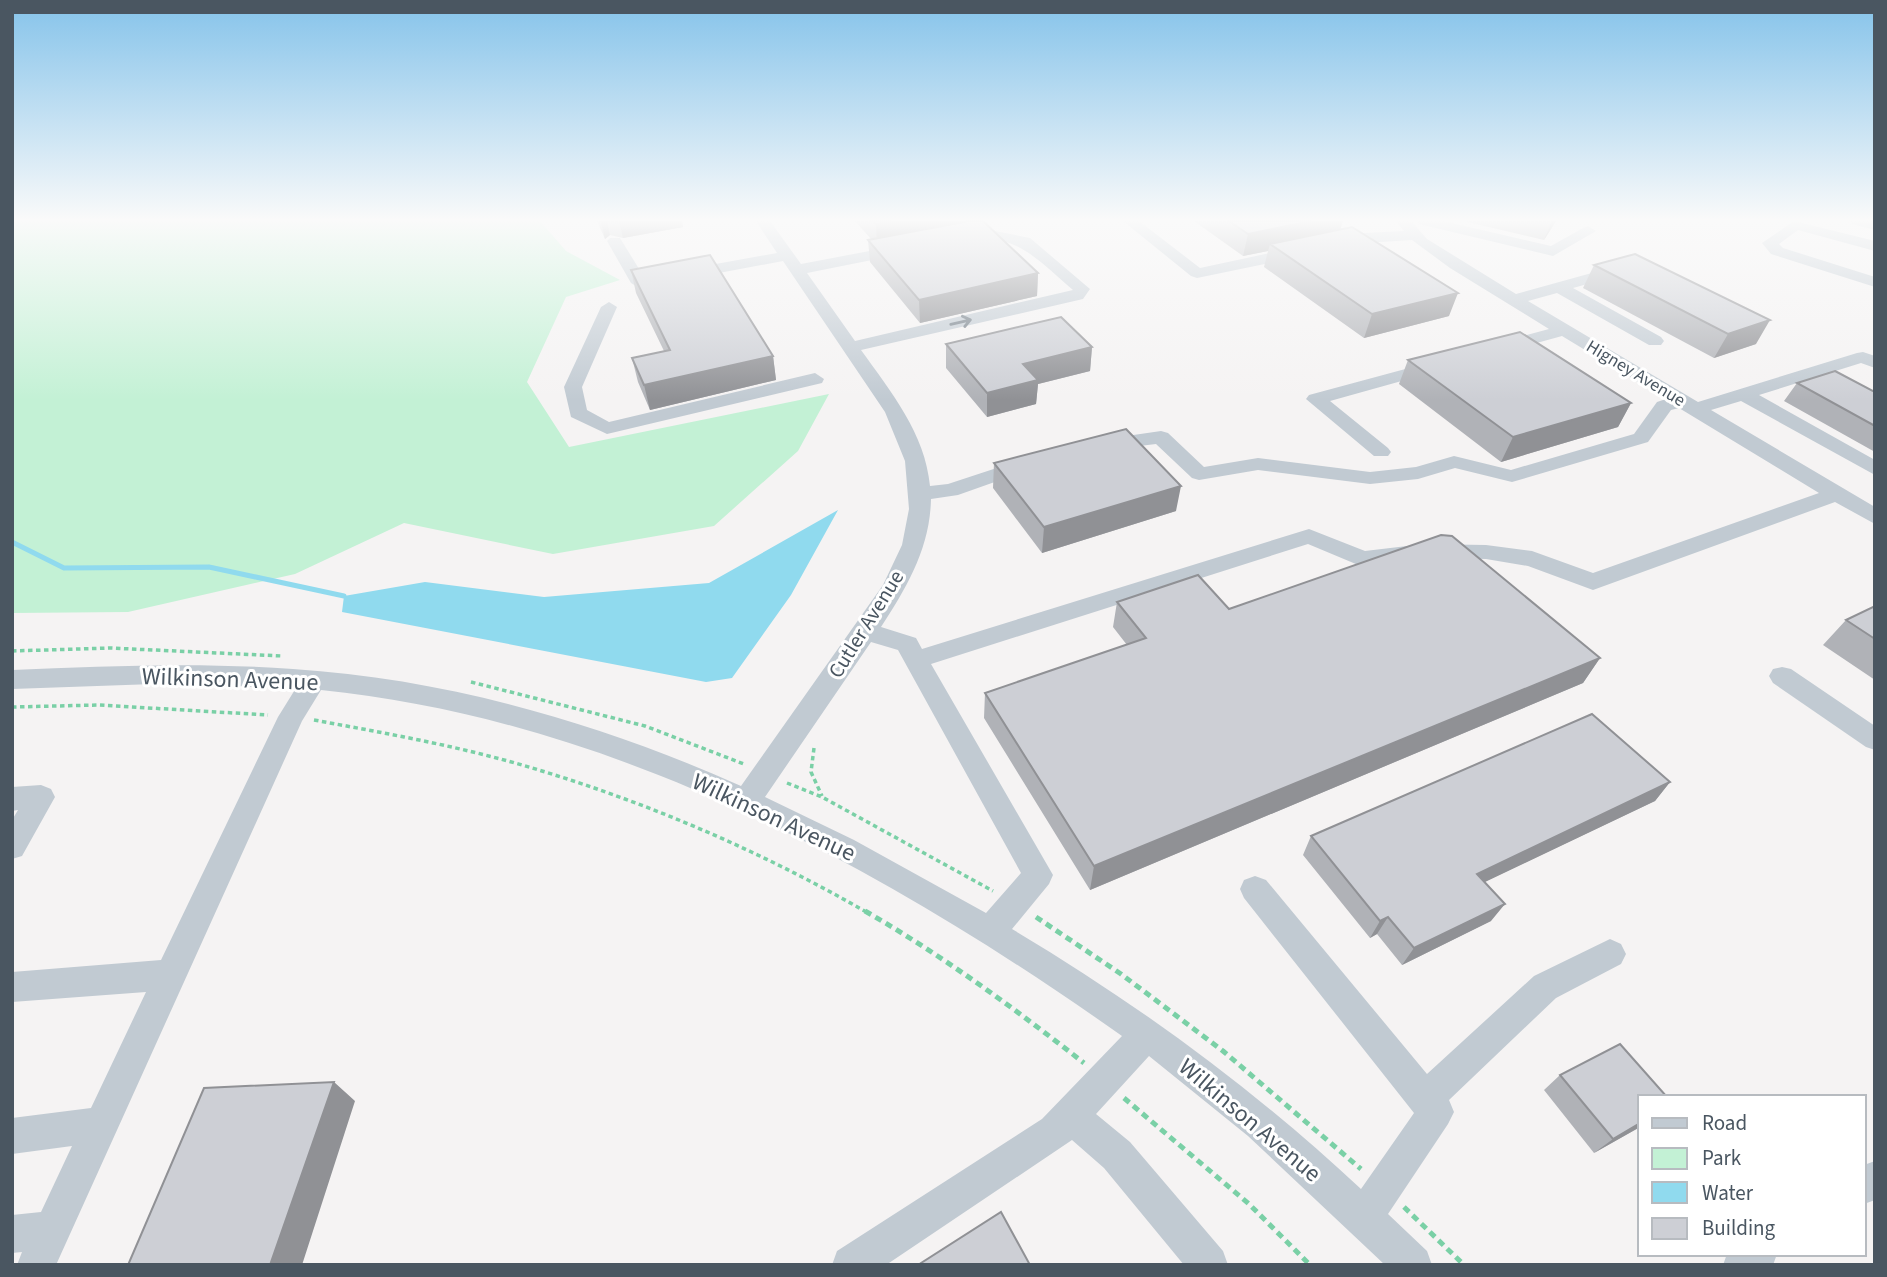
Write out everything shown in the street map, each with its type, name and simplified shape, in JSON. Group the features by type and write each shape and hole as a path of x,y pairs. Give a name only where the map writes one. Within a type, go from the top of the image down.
{"street":[{"path":"638,281 639,283 657,281"},
{"name":"Cutler Avenue","path":"756,787 881,608 912,546 920,494 918,465 911,440 803,281"},
{"path":"850,347 1077,295 1082,289 1072,281"},
{"name":"Higney Avenue","path":"1481,281 1875,517"},
{"path":"1513,300 1583,281"},
{"path":"1559,287 1655,341"},
{"path":"609,307 573,387 578,413 607,428 815,379"},
{"path":"1486,351 1564,330"},
{"path":"1082,449 1161,437 1199,474 1258,464 1370,478 1418,473 1454,461 1512,476 1640,438 1664,406 1688,405 1743,394 1863,357 1875,363"},
{"path":"1381,452 1316,399 1447,362"},
{"path":"1743,394 1875,469"},
{"path":"920,494 951,491 1042,460"},
{"path":"916,660 1309,536 1363,559 1424,551 1486,552 1532,559 1593,582 1836,494"},
{"path":"865,631 907,644 1038,876 990,932"},
{"name":"Wilkinson Avenue","path":"12,680 185,673 314,681 389,690 505,714 756,787 830,840 1045,965 1209,1080 1413,1265"},
{"path":"1782,676 1875,740"},
{"path":"36,1265 290,717 314,681"},
{"path":"12,799 41,797 12,847"},
{"path":"1255,889 1436,1112 1363,1218"},
{"path":"1425,1099 1545,987 1610,954"},
{"path":"12,986 170,975"},
{"path":"851,1265 1055,1132 1146,1035"},
{"path":"1070,1116 1117,1155 1209,1265"},
{"path":"12,1136 101,1125"},
{"path":"12,1234 52,1230"}],"path":[{"path":"12,651 110,648 290,656"},
{"path":"464,680 589,710 719,753 756,787 822,797 953,867 1121,974 1223,1051 1383,1188 1464,1265"},
{"path":"12,707 99,705 290,717 417,738 526,765 664,813 761,855 848,902 939,957 1037,1026 1103,1080 1250,1204 1310,1265"},
{"path":"817,741 809,760 810,771 822,797"}],"green space":[{"path":"12,281 618,281 566,297 527,382 569,447 829,394 798,451 714,526 553,554 404,523 295,574 128,612 12,613"}],"water":[{"path":"838,510 791,595 732,678 706,682 342,612 344,596 425,582 544,597 709,583"}],"building":[{"path":"636,281 726,281 773,356 644,385 632,358 670,350"},
{"path":"903,281 1005,281 919,300"},
{"path":"1323,281 1438,281 1458,293 1372,314"},
{"path":"1624,281 1689,281 1770,320 1728,334"},
{"path":"1061,317 1092,347 1023,364 1038,380 987,393 946,344"},
{"path":"1520,332 1631,403 1513,437 1408,360"},
{"path":"1835,371 1875,392 1875,426 1797,383"},
{"path":"1126,429 1181,486 1044,527 994,463"},
{"path":"1441,535 1452,536 1600,658 1094,866 985,693 1146,638 1117,602 1198,575 1229,609"},
{"path":"1875,606 1875,639 1846,620"},
{"path":"1592,714 1670,782 1477,874 1505,904 1414,948 1388,917 1380,921 1311,836"},
{"path":"1620,1044 1665,1095 1638,1095 1638,1124 1613,1139 1560,1075"},
{"path":"334,1082 270,1265 128,1265 204,1088"},
{"path":"1001,1212 1030,1265 918,1265"}],"waterway":[{"path":"12,542 64,568 209,567 344,596"}]}
